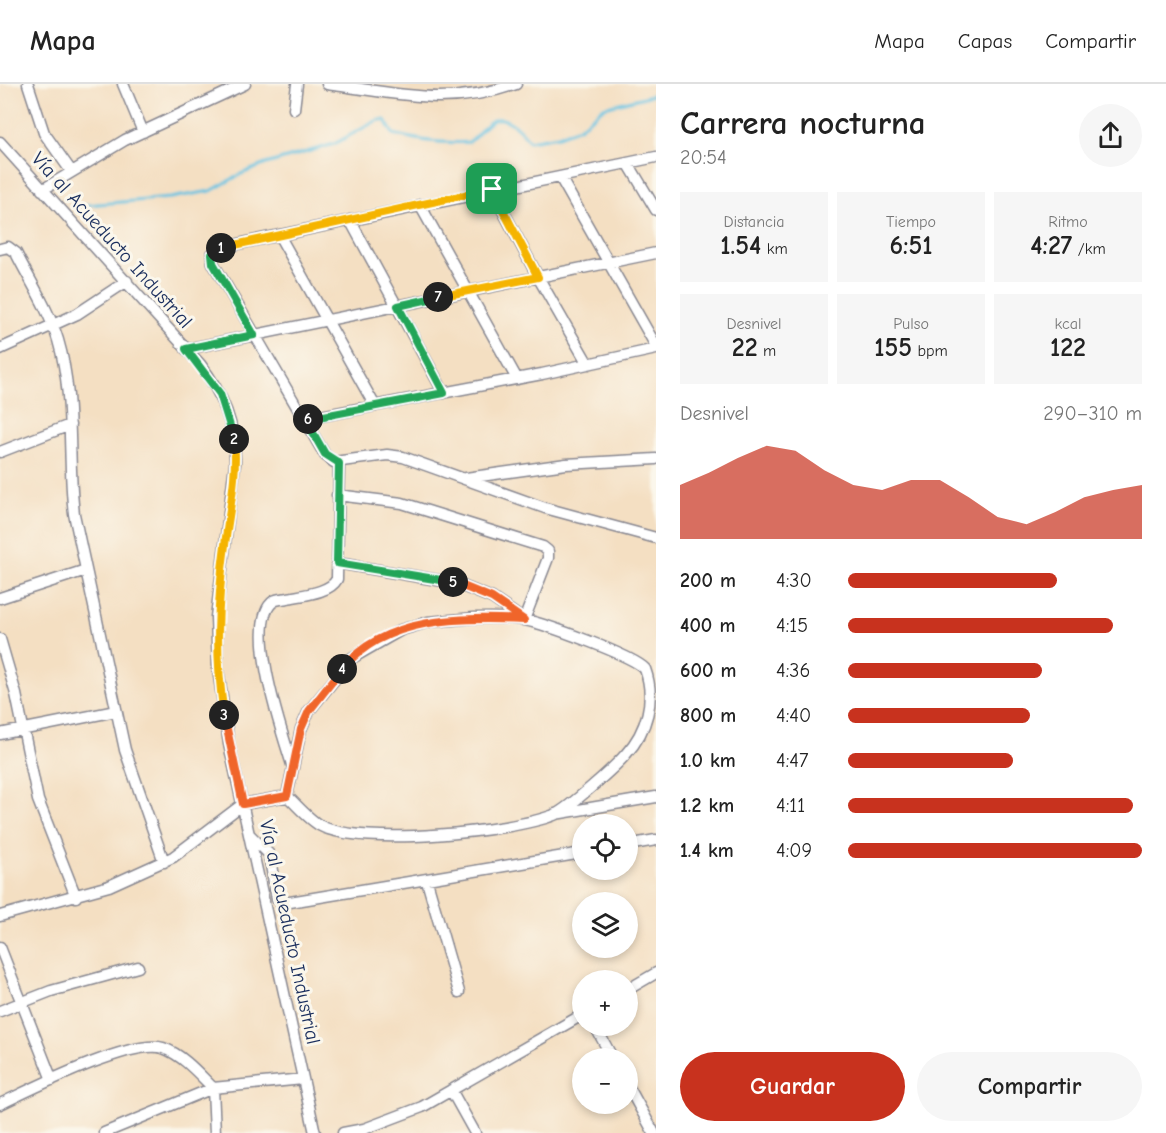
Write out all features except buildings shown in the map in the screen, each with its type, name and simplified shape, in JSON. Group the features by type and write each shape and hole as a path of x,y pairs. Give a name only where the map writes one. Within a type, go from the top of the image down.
{"street":[{"path":"28,84 44,133 71,171"},
{"path":"123,84 143,132"},
{"path":"42,189 143,132 244,84"},
{"path":"294,109 297,84"},
{"path":"327,84 454,99 491,93 516,84"},
{"name":"Vía al Acueducto Industrial","path":"0,142 127,281 186,349 220,394 234,441 234,480 220,585 216,639 228,736 315,1133"},
{"path":"656,157 492,189 279,235 217,249 212,254 213,263 325,454 339,463 393,455 466,478 545,508 652,537 656,526"},
{"path":"628,163 656,210"},
{"path":"305,419 517,379 656,348 560,177"},
{"path":"492,189 538,277 588,364"},
{"path":"420,205 517,379"},
{"path":"350,220 444,393"},
{"path":"279,235 375,406"},
{"path":"0,249 8,247 16,253 60,347 69,396 70,477 86,570 116,711 139,797 164,862"},
{"path":"186,349 656,253"},
{"path":"0,349 77,314 127,281"},
{"path":"0,452 70,425"},
{"path":"466,478 566,464 656,459"},
{"path":"293,770 273,700 261,631 265,614 274,602 335,584 339,463"},
{"path":"337,495 402,503 543,547 548,551 548,558 524,620"},
{"path":"337,563 455,583 492,598 524,620 603,647 645,669 654,691 654,713 644,734 618,763 555,814"},
{"path":"0,598 86,570"},
{"path":"287,796 301,729 309,711 352,658 371,645 401,630 428,622 474,618 524,620"},
{"path":"0,639 16,694 38,800 76,897"},
{"path":"0,734 116,711"},
{"path":"0,916 76,897 164,862 195,843 243,804 287,796"},
{"path":"287,796 320,826 345,833 380,837 455,833 656,797"},
{"path":"250,835 268,854 277,899 284,903 427,881 572,855"},
{"path":"638,843 656,840"},
{"path":"427,881 459,992"},
{"path":"0,947 52,1080"},
{"path":"0,1011 92,978 138,967"},
{"path":"638,984 656,973"},
{"path":"343,1133 364,1129 405,1114 572,1022"},
{"path":"0,1104 52,1080 122,1053 155,1047 169,1051 188,1064 213,1088 215,1133"},
{"path":"104,1133 213,1088 303,1079"},
{"path":"451,1090 475,1133"},
{"path":"638,1104 654,1133"}],"waterway":[{"path":"74,206 170,198 211,191 241,174 266,164 334,144 378,120 385,120 393,134 431,141 459,143 469,142 490,122 501,119 512,124 529,141 558,136 579,128 604,107 656,94"}],"route":[{"path":"492,189 538,277 398,306 444,393 305,419 325,454 329,459 339,463 337,563 455,583 492,598 524,620 474,618 428,622 401,630 371,645 352,658 309,711 301,729 287,796 243,804 229,744 218,669 216,631 234,480 234,441 229,417 220,394 200,364 186,349 254,335 213,263 213,251 492,189"}]}
